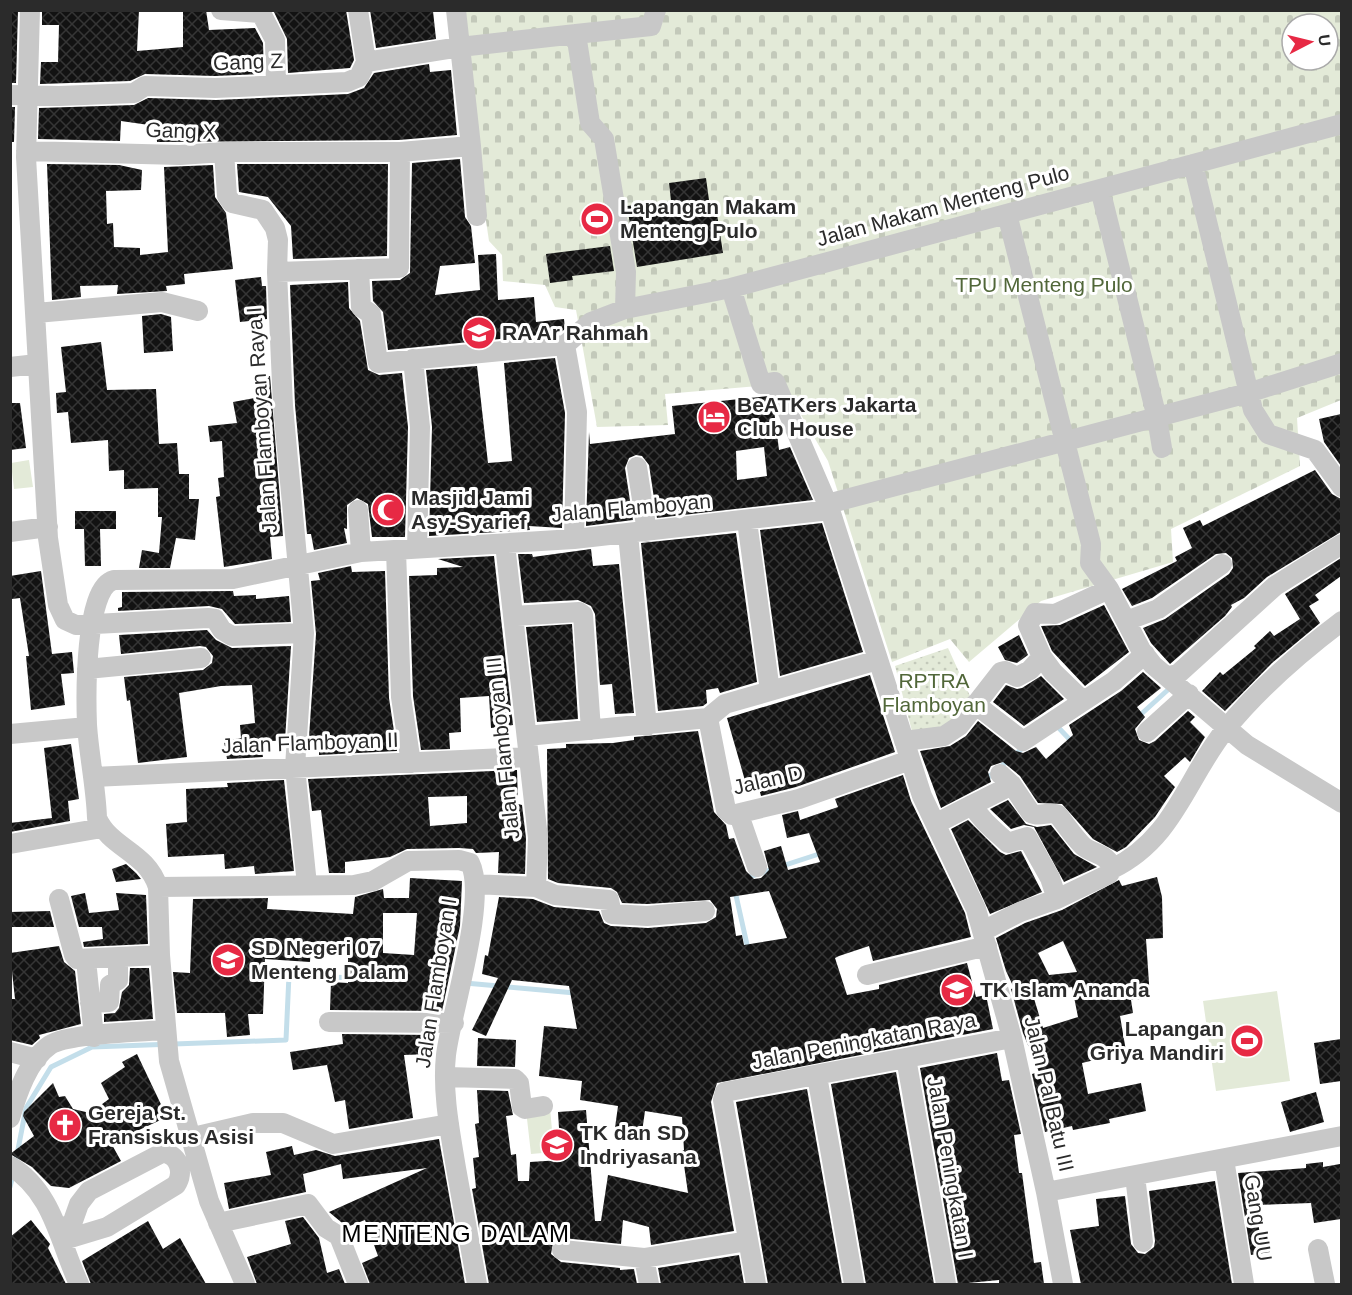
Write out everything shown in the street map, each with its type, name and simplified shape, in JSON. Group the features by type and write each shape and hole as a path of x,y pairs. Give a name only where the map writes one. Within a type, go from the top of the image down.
{"street":[{"path":"30,10 19,96 26,151 48,527 58,605 65,620 76,625 92,626 208,618 215,619 222,630 232,636 304,633"},
{"path":"221,10 261,13 275,40 276,86"},
{"path":"358,10 366,62 460,46 651,26 656,10"},
{"path":"456,10 477,216"},
{"path":"576,34 590,123 604,139 626,272 625,309"},
{"name":"Gang Z","path":"19,96 134,93 145,86 276,86 353,81 363,72 366,62"},
{"name":"Jalan Makam Menteng Pulo","path":"565,345 591,322 625,309 731,288 1341,124"},
{"path":"224,152 400,152 471,146"},
{"name":"Gang X","path":"26,151 180,155 224,152 227,196 232,203 262,210 275,228 278,240 277,272"},
{"path":"277,272 399,268 400,152"},
{"path":"1193,164 1253,410 1268,434 1315,450 1341,488"},
{"path":"1100,189 1157,418 1161,448"},
{"path":"1007,214 1091,544 1090,563 1109,589 1145,654 1247,745 1341,803"},
{"path":"359,269 361,307 371,315 378,363 565,345 577,412 574,539"},
{"name":"Jalan Flamboyan Raya I","path":"277,272 283,406 297,566"},
{"path":"731,288 761,384 775,382 830,510 910,760"},
{"path":"36,313 162,302 198,311"},
{"path":"413,359 420,427 417,549"},
{"path":"830,510 835,502 1157,418 1248,393 1341,363"},
{"path":"10,367 37,364"},
{"path":"637,467 647,726"},
{"path":"358,510 361,552"},
{"name":"Jalan Flamboyan","path":"87,727 87,669 92,626 102,588 108,581 233,579 361,552 574,539 830,510"},
{"path":"747,521 770,691"},
{"path":"10,532 48,527"},
{"name":"Jalan Flamboyan III","path":"505,544 538,838 536,887"},
{"path":"1147,732 1177,684 1178,674 1275,586 1341,544"},
{"path":"396,550 401,697 411,763"},
{"path":"1126,621 1158,609 1222,564"},
{"path":"297,566 304,633 295,767 307,885"},
{"path":"1082,700 1053,672 1042,657 1028,625 1035,613 1055,614 1109,589"},
{"path":"513,616 579,612 583,615 591,730"},
{"path":"867,975 985,938 1020,912 1079,891 1154,840 1173,816 1208,753 1227,728 1302,651 1341,621"},
{"path":"975,704 1023,741 1114,681 1145,654"},
{"path":"904,741 944,735 958,726 1001,672 1005,671 1017,677 1030,670 1042,657"},
{"path":"87,669 201,658"},
{"path":"527,736 647,726 708,718 725,704 878,660"},
{"name":"Jalan D","path":"708,718 726,810 732,815 799,799 910,760"},
{"path":"10,734 87,727 97,818 102,828 142,859 153,872 158,887 165,1035 169,1061 193,1137 209,1201 245,1284"},
{"name":"Jalan Flamboyan II","path":"93,777 529,757"},
{"name":"Jalan Pal Batu III","path":"910,760 922,796 976,909 1012,1038 1046,1192 1341,1136"},
{"path":"934,818 972,805 1006,779 1031,813 1039,815 1053,812 1058,815 1084,846 1106,856 1112,869"},
{"path":"972,805 981,820 988,823 1008,843 1027,837 1050,878 1057,899"},
{"path":"739,815 757,867"},
{"path":"10,844 102,828"},
{"name":"Jalan Flamboyan I","path":"158,887 354,885 373,881 408,861 418,859 465,861 474,870 475,884 463,978 446,1055 446,1077 449,1124 477,1284"},
{"path":"475,884 536,887 555,895 609,900 612,914 647,916 705,911"},
{"path":"59,898 77,959 160,955"},
{"path":"90,1003 109,1002 110,985 118,980 118,958"},
{"path":"86,960 94,1037"},
{"path":"329,1022 454,1023"},
{"path":"10,1118 24,1079 50,1045 94,1037 165,1035"},
{"name":"Jalan Peningkatan Raya","path":"748,1241 723,1100 725,1092 1012,1038"},
{"path":"10,1052 38,1059"},
{"name":"Jalan Peningkatan I","path":"906,1058 946,1284"},
{"path":"817,1076 854,1284"},
{"path":"446,1077 515,1079 519,1083 522,1107 543,1106"},
{"path":"193,1137 253,1123 283,1123 333,1144 449,1124"},
{"path":"162,1153 170,1154 177,1161 180,1176 176,1185 107,1227 62,1237 73,1221 79,1204 89,1191 162,1153"},
{"name":"Gang UU","path":"1224,1160 1244,1284"},
{"path":"10,1166 21,1172 45,1202 62,1237 66,1257 79,1284"},
{"path":"1135,1176 1143,1242"},
{"path":"1046,1192 1063,1284"},
{"path":"218,1223 308,1204 326,1228 339,1236 358,1284"},
{"path":"562,1250 644,1258 748,1241 756,1284"},
{"path":"1318,1249 1325,1284"},
{"path":"644,1258 649,1284"}],"green space":[{"name":"TPU Menteng Pulo","path":"457,11 1341,11 1341,400 1297,418 1300,466 1171,529 1173,562 1041,601 969,662 950,639 892,662 828,461 783,384 665,394 668,425 597,427 576,310 555,307 545,285 503,281 502,255 489,241 460,47"},
{"path":"29,460 33,487 14,489 11,463"},
{"name":"RPTRA Flamboyan","path":"948,648 970,696 951,727 913,735 895,666"},
{"name":"Lapangan Griya Mandiri","path":"1277,991 1290,1081 1216,1091 1203,1001"},
{"path":"550,1108 554,1152 531,1154 526,1110"}],"building":[{"path":"10,10 18,10 16,83 10,83"},
{"path":"42,10 139,10 137,51 183,47 183,10 206,10 209,30 255,28 263,43 264,74 215,76 145,74 130,81 40,84 41,62 58,62 59,25 42,25"},
{"path":"273,10 346,10 354,60 350,68 288,73 287,39"},
{"path":"370,10 433,11 436,39 376,48"},
{"path":"429,64 430,72 451,70 457,135 399,140 157,142 156,126 121,121 120,141 38,139 39,108 134,105 148,98 216,100 348,94 364,88 374,73"},
{"path":"10,107 15,107 14,142 10,142"},
{"path":"460,159 465,217 471,226 475,263 440,266 435,295 480,290 478,255 496,254 498,300 534,297 536,322 564,319 565,329 560,333 388,350 383,312 373,301 372,281 400,280 410,273 412,163"},
{"path":"47,164 119,165 142,170 141,190 106,191 107,224 113,223 114,247 140,248 140,255 168,252 164,167 213,165 215,197 226,213 233,269 184,274 185,284 166,286 167,291 117,294 118,285 80,286 81,297 52,300"},
{"path":"237,164 388,164 387,256 293,259 291,226 268,197 239,192"},
{"path":"706,178 711,215 717,214 723,253 637,267 627,206 671,201 669,183"},
{"path":"610,246 614,271 572,276 573,280 550,283 546,254"},
{"path":"261,277 262,286 266,286 267,319 240,322 235,280"},
{"path":"348,282 349,308 360,321 368,370 379,375 402,373 408,427 405,537 372,537 368,504 357,498 347,505 347,529 344,528 347,543 314,550 311,534 307,534 295,405 290,285"},
{"path":"161,314 171,317 173,351 144,353 142,316"},
{"path":"101,342 107,390 156,389 159,444 177,443 179,474 189,474 189,499 199,499 195,540 176,538 170,568 139,568 142,550 159,553 162,517 158,517 158,488 124,489 124,470 109,471 108,440 71,443 68,412 57,413 56,393 66,392 61,347"},
{"path":"555,358 565,413 562,528 529,526 530,530 429,536 432,427 426,370 477,366 488,463 512,461 504,363"},
{"path":"270,376 283,536 270,537 272,559 224,567 216,497 220,496 218,478 224,477 222,441 210,442 208,426 237,423 233,402 260,397 258,377"},
{"path":"768,396 774,410 779,450 790,447 813,500 657,518 649,465 642,456 636,455 629,458 625,468 633,520 586,526 589,432 590,444 675,434 672,406","holes":["764,447 767,476 737,480 736,451"]},
{"path":"10,403 20,403 26,448 10,450"},
{"path":"1341,414 1341,466 1324,442 1319,419"},
{"path":"1315,470 1332,494 1341,499 1341,532 1267,577 1244,598 1231,605 1232,607 1225,616 1170,664 1151,643 1143,628 1165,619 1229,574 1233,568 1232,558 1226,553 1216,554 1152,598 1132,606 1122,589 1177,561 1175,557 1192,548 1183,528 1200,520 1203,526"},
{"path":"75,511 116,511 116,529 100,529 101,566 85,566 84,529 75,529"},
{"path":"822,523 863,652 780,676 760,530"},
{"path":"736,533 757,682 720,693 718,688 706,690 707,703 703,706 658,711 641,543"},
{"path":"591,549 593,566 619,564 634,713 615,714 612,684 600,685 595,614 591,606 578,600 524,603 518,554 532,554 533,557"},
{"path":"494,556 513,725 491,728 489,696 460,698 461,732 449,733 450,749 421,750 413,696 409,576 437,575 437,568 463,567 438,559"},
{"path":"1341,558 1341,576 1315,595 1319,600 1309,606 1320,623 1272,663 1225,711 1202,691 1220,672 1223,675 1256,648 1254,646 1270,631 1274,636 1300,619 1285,594"},
{"path":"351,566 352,572 385,571 389,698 397,751 319,755 319,736 309,737 316,634 311,581 320,580 318,573"},
{"path":"41,571 52,654 72,652 74,673 61,674 65,705 31,710 26,656 29,656 20,598 12,599 10,576"},
{"path":"233,591 234,596 256,595 256,599 289,596 291,622 235,624 222,609 209,606 118,611 118,608 122,607 122,592"},
{"path":"1104,605 1129,652 1085,686 1052,651 1041,626 1060,625"},
{"path":"572,624 578,719 537,722 526,627"},
{"path":"207,630 216,640 232,648 291,646 285,740 261,742 263,757 227,759 224,741 241,738 240,725 255,723 252,685 221,686 179,693 187,757 138,763 130,700 127,701 124,677 203,670 212,663 213,656 206,647 200,646 121,654 119,635"},
{"path":"1019,635 1028,655 1017,663 1005,660 998,647"},
{"path":"1143,672 1161,688 1137,707 1145,717 1135,729 1139,740 1149,744 1155,741 1188,711 1195,717 1190,722 1205,737 1190,762 1185,757 1164,776 1175,787 1155,817 1126,847 1117,852 1093,839 1062,804 1038,803 1020,776 1003,762 991,766 988,772 991,782 941,808 920,751 950,746 966,736 978,721 1016,751 1023,753 1036,747 1046,759 1073,735 1069,725 1121,691"},
{"path":"870,675 895,752 796,787 761,796 757,781 746,784 727,718"},
{"path":"1041,676 1064,699 1024,726 993,702 1006,685 1017,689 1022,688"},
{"path":"698,731 714,812 726,825 729,839 734,838 746,871 754,879 761,878 769,870 764,851 781,846 788,870 820,862 809,833 787,838 782,815 798,811 800,820 838,807 835,799 903,775 911,801 965,913 971,937 873,961 869,946 839,956 835,958 847,995 879,989 879,985 967,963 976,997 986,995 993,1029 717,1083 711,1102 734,1231 651,1245 649,1227 623,1220 621,1244 563,1238 553,1243 551,1254 561,1262 620,1268 620,1270 634,1269 637,1284 489,1284 472,1189 476,1188 473,1158 479,1157 475,1124 479,1123 477,1090 508,1091 513,1115 506,1116 511,1155 516,1154 518,1181 529,1181 530,1162 561,1160 558,1112 586,1110 595,1221 601,1221 608,1175 688,1193 682,1151 684,1150 682,1117 645,1111 641,1139 614,1135 618,1106 580,1100 582,1081 539,1076 544,1026 577,1029 569,986 512,980 486,1036 472,1030 498,978 482,974 485,955 488,956 499,897 533,899 554,907 599,911 604,923 611,926 648,928 706,923 716,917 717,909 710,900 647,904 622,903 617,892 611,888 558,883 548,879 547,749 566,748 566,744 613,743 634,740 634,737","holes":["769,891 787,938 744,945 742,935 736,936 730,897"]},
{"path":"71,744 79,799 68,801 70,821 10,832 10,823 52,818 44,748"},
{"path":"517,770 518,804 522,805 526,838 525,874 498,873 499,852 476,853 473,849 459,848 407,849 390,857 345,862 345,873 329,873 321,810 312,811 308,779","holes":["467,796 467,823 430,826 428,797"]},
{"path":"284,780 294,871 255,874 254,866 225,869 224,854 168,857 166,824 187,822 186,789 228,787 227,783"},
{"path":"1008,800 1026,824 1037,827 1051,825 1074,854 1097,867 1064,882 1034,827 1024,825 1011,829 990,809"},
{"path":"968,820 1000,852 1006,855 1021,851 1042,892 990,914 951,829"},
{"path":"126,864 141,879 116,882 112,869"},
{"path":"1157,877 1162,897 1163,938 1146,939 1150,998 1131,1000 1133,1013 1120,1016 1126,1051 1102,1055 1103,1058 1082,1063 1088,1094 1141,1083 1146,1111 1109,1119 1110,1123 1073,1130 1072,1126 1045,1132 1032,1074 1039,1072 1023,1033 1011,989 1014,988 996,938 1025,923 1062,910 1119,880 1122,886","holes":["1063,941 1077,972 1049,975 1038,953","1072,987 1078,1017 1043,1028 1032,992"]},
{"path":"410,878 462,881 460,926 442,1011 330,1010 331,982 348,983 348,945 311,942 310,962 265,959 263,1014 248,1014 250,1035 227,1037 225,1013 177,1013 173,972 190,973 193,899 268,898 267,909 353,914 355,897 383,889 384,898 409,898","holes":["383,913 417,913 414,955 383,953"]},
{"path":"85,893 89,913 119,910 116,893 146,895 148,944 84,947 83,942 103,939 102,927 79,927 71,896"},
{"path":"50,911 54,927 10,927 10,912"},
{"path":"59,946 64,962 75,971 81,1024 39,1035 40,1038 32,1045 10,1040 10,999 15,999 10,953"},
{"path":"130,968 149,968 153,1019 104,1022 104,1014 115,1013 119,1008 122,992 129,985"},
{"path":"342,1034 431,1035 431,1054 404,1055 413,1118 349,1129 345,1100 335,1102 327,1065 293,1070 290,1052 343,1044"},
{"path":"478,1038 516,1040 515,1067 477,1066"},
{"path":"1341,1039 1341,1081 1320,1084 1314,1043"},
{"path":"997,1053 1002,1081 1009,1080 1021,1134 1014,1135 1019,1173 1022,1173 1034,1263 1041,1262 1044,1284 999,1284 999,1280 958,1284 920,1068"},
{"name":"Gereja St. Fransiskus Asisi","path":"137,1054 167,1117 111,1143 121,1161 69,1188 51,1186 32,1167 10,1154 34,1136 23,1116 24,1112 53,1083 59,1097 65,1096 73,1109 90,1113 109,1099 101,1083 125,1067 122,1062"},
{"path":"896,1072 934,1284 866,1284 831,1084"},
{"path":"807,1089 842,1284 768,1284 736,1102"},
{"path":"1316,1092 1324,1122 1290,1132 1281,1102"},
{"path":"439,1139 465,1284 370,1284 362,1263 378,1256 365,1220 347,1227 329,1212 427,1168 343,1179 341,1164 303,1174 306,1192 229,1209 224,1183 271,1175 266,1152 292,1146 294,1155 316,1150 335,1156"},
{"path":"1323,1162 1323,1167 1340,1164 1341,1219 1314,1223 1311,1203 1256,1205 1260,1236 1267,1235 1270,1252 1251,1255 1238,1173 1306,1168 1306,1164"},
{"path":"1215,1181 1232,1284 1081,1284 1070,1230 1099,1226 1096,1199 1125,1196 1131,1244 1138,1253 1145,1254 1154,1247 1155,1241 1149,1191"},
{"path":"303,1217 319,1238 327,1273 339,1269 345,1284 257,1284 247,1257 291,1244 285,1221"},
{"path":"31,1220 50,1244 48,1248 66,1284 10,1284 10,1237"},
{"path":"148,1221 163,1249 180,1238 206,1284 91,1284 82,1261"},
{"path":"739,1255 744,1284 661,1284 658,1268"}],"waterway":[{"path":"1138,717 1171,687"},
{"path":"1055,724 1073,743"},
{"path":"984,781 1025,746"},
{"path":"746,878 822,853"},
{"path":"735,891 748,949"},
{"path":"15,1165 26,1108 51,1067 92,1047 286,1040 289,975 354,978"},
{"path":"465,983 575,993"},
{"path":"10,1187 13,1175"}],"place":[{"name":"Lapangan Makam Menteng Pulo","path":"597,219"},
{"name":"RA Ar Rahmah","path":"479,333"},
{"name":"BeATKers Jakarta Club House","path":"714,417"},
{"name":"Masjid Jami Asy-Syarief","path":"388,510"},
{"name":"SD Negeri 07 Menteng Dalam","path":"228,960"},
{"name":"TK Islam Ananda","path":"957,990"},
{"name":"Lapangan Griya Mandiri","path":"1247,1041"},
{"name":"Gereja St. Fransiskus Asisi","path":"65,1125"},
{"name":"TK dan SD Indriyasana","path":"557,1145"}],"district":[{"name":"MENTENG DALAM","path":"456,1234"}]}
